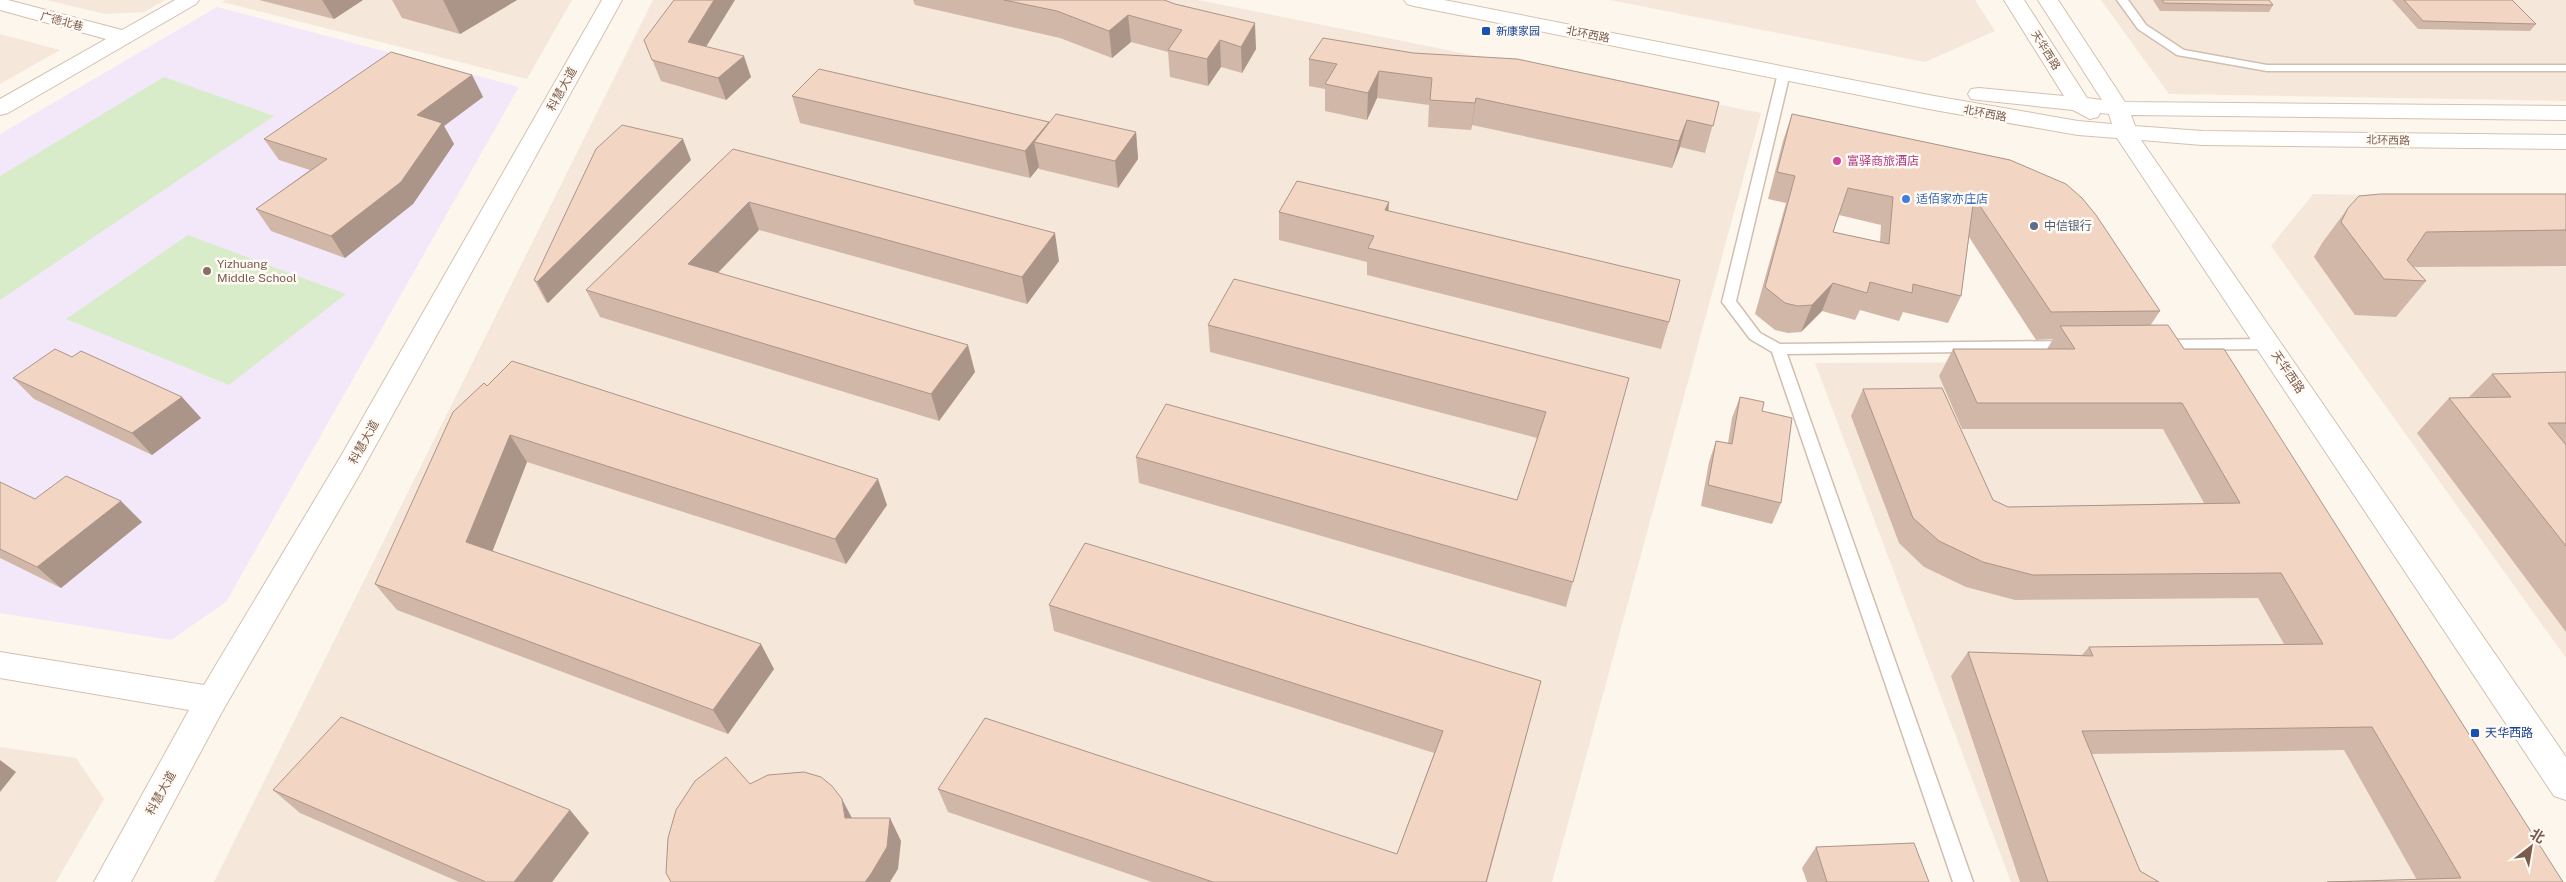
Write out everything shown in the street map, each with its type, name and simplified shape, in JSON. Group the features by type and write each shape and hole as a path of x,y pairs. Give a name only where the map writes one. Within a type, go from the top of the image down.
{"street":[{"path":"0,108 190,0"},
{"name":"科慧大道","path":"112,882 212,700 351,464 612,0"},
{"name":"北环西路","path":"1414,0 2010,118 2126,134 2202,138 2566,142"},
{"name":"北环西路","path":"1499,0 1992,97 2118,108 2566,113"},
{"name":"天华西路","path":"2014,0 2080,105 2126,134"},
{"name":"天华西路","path":"2048,0 2118,108 2126,134 2566,785"},
{"name":"广德北巷","path":"0,4 124,37"},
{"path":"0,665 212,700"}],"lane":[{"path":"2122,0 2142,27 2181,53 2266,68 2566,68"},
{"path":"1784,74 1729,302 1755,336 1778,348 2082,346"},
{"path":"2151,345 2269,344"},
{"path":"1778,348 1963,882"}],"shaded area":[{"path":"46,0 165,0 144,12 105,14"},
{"path":"225,0 572,0 527,79 222,2"},
{"name":"新康家园","path":"653,0 1198,0 1761,113 1552,882 214,882"},
{"path":"1610,0 1975,0 1995,31 1925,62"},
{"path":"2101,0 2566,0 2566,101 2169,94"},
{"name":"Yizhuang Middle School","path":"217,7 519,87 226,602 171,640 0,613 0,134"},
{"path":"0,34 60,50 0,84"},
{"path":"2313,194 2566,198 2566,658 2271,246"},
{"path":"2225,361 2537,882 2011,882 1815,363"},
{"path":"0,747 76,758 104,799 56,882 0,882"}],"green space":[{"path":"164,77 274,116 0,300 0,176"},
{"path":"188,235 346,294 229,385 66,319"}],"building":[{"path":"674,0 714,0 688,42 744,56 718,78 652,60 644,40"},
{"path":"1004,0 1164,0 1255,23 1241,47 1220,40 1207,59 1168,50 1182,30 1128,15 1109,31 1057,11"},
{"path":"2162,0 2269,0 2273,5 2164,3"},
{"path":"2404,0 2512,0 2536,24 2423,21"},
{"path":"1323,38 1413,53 1517,59 1719,102 1713,126 1687,120 1679,141 1476,98 1475,103 1430,100 1432,78 1379,71 1368,93 1325,84 1337,64 1309,59"},
{"path":"391,52 472,75 417,115 442,123 401,182 331,236 256,209 327,159 264,139"},
{"path":"819,69 1049,122 1025,151 792,96"},
{"path":"1056,114 1136,132 1115,161 1034,142"},
{"path":"1792,114 2010,160 2066,184 2082,198 2096,215 2160,311 2051,312 1974,197 1961,296 1913,284 1912,293 1870,282 1867,293 1833,283 1812,305 1798,306 1785,303 1765,287 1795,176 1777,172","holes":["1848,188 1893,197 1889,244 1833,232"]},
{"path":"622,125 683,139 537,282 534,280 596,149"},
{"path":"733,149 1055,233 1022,277 749,202 688,264 968,345 931,394 586,290"},
{"path":"1297,181 1389,202 1385,210 1680,280 1669,322 1368,248 1374,236 1279,212"},
{"path":"2381,194 2566,194 2566,230 2426,232 2407,260 2426,281 2384,279 2341,222 2348,208 2359,196"},
{"path":"1234,279 1629,378 1573,582 1136,457 1166,404 1517,500 1546,412 1208,325"},
{"path":"2168,325 2184,349 2224,349 2563,882 2327,882 2461,878 2372,727 2082,731 2140,871 2159,882 2048,882 1968,652 2093,656 2089,647 2323,644 2281,573 2033,575 1983,562 1939,541 1913,518 1863,389 1942,388 1993,500 2008,507 2240,503 2182,403 1977,403 1953,349 2075,349 2060,326"},
{"path":"55,349 72,357 81,351 182,397 132,433 13,378"},
{"path":"512,361 878,479 835,539 510,435 466,542 761,644 713,710 375,584 453,412 484,383 487,386"},
{"path":"2566,372 2566,423 2548,423 2566,445 2566,546 2449,398 2511,397 2492,374"},
{"path":"1740,397 1764,402 1762,411 1792,418 1781,503 1708,485 1716,441 1732,444"},
{"path":"66,476 121,501 37,567 0,549 0,482 35,499"},
{"path":"1085,543 1541,681 1486,882 1213,882 938,789 985,718 1397,854 1443,731 1049,605"},
{"path":"341,717 570,810 514,882 486,882 273,790"},
{"path":"726,757 750,784 768,775 804,772 821,777 832,786 842,799 845,818 890,818 887,847 865,882 671,882 666,873 668,838 676,810 695,781"},
{"path":"1914,843 1929,882 1827,882 1816,847"}],"place":[{"name":"新康家园","path":"1486,31"},
{"name":"富驿商旅酒店","path":"1837,161"},
{"name":"适佰家亦庄店","path":"1906,199"},
{"name":"中信银行","path":"2034,226"},
{"name":"Yizhuang Middle School","path":"207,271"},
{"name":"天华西路","path":"2475,733"}]}
